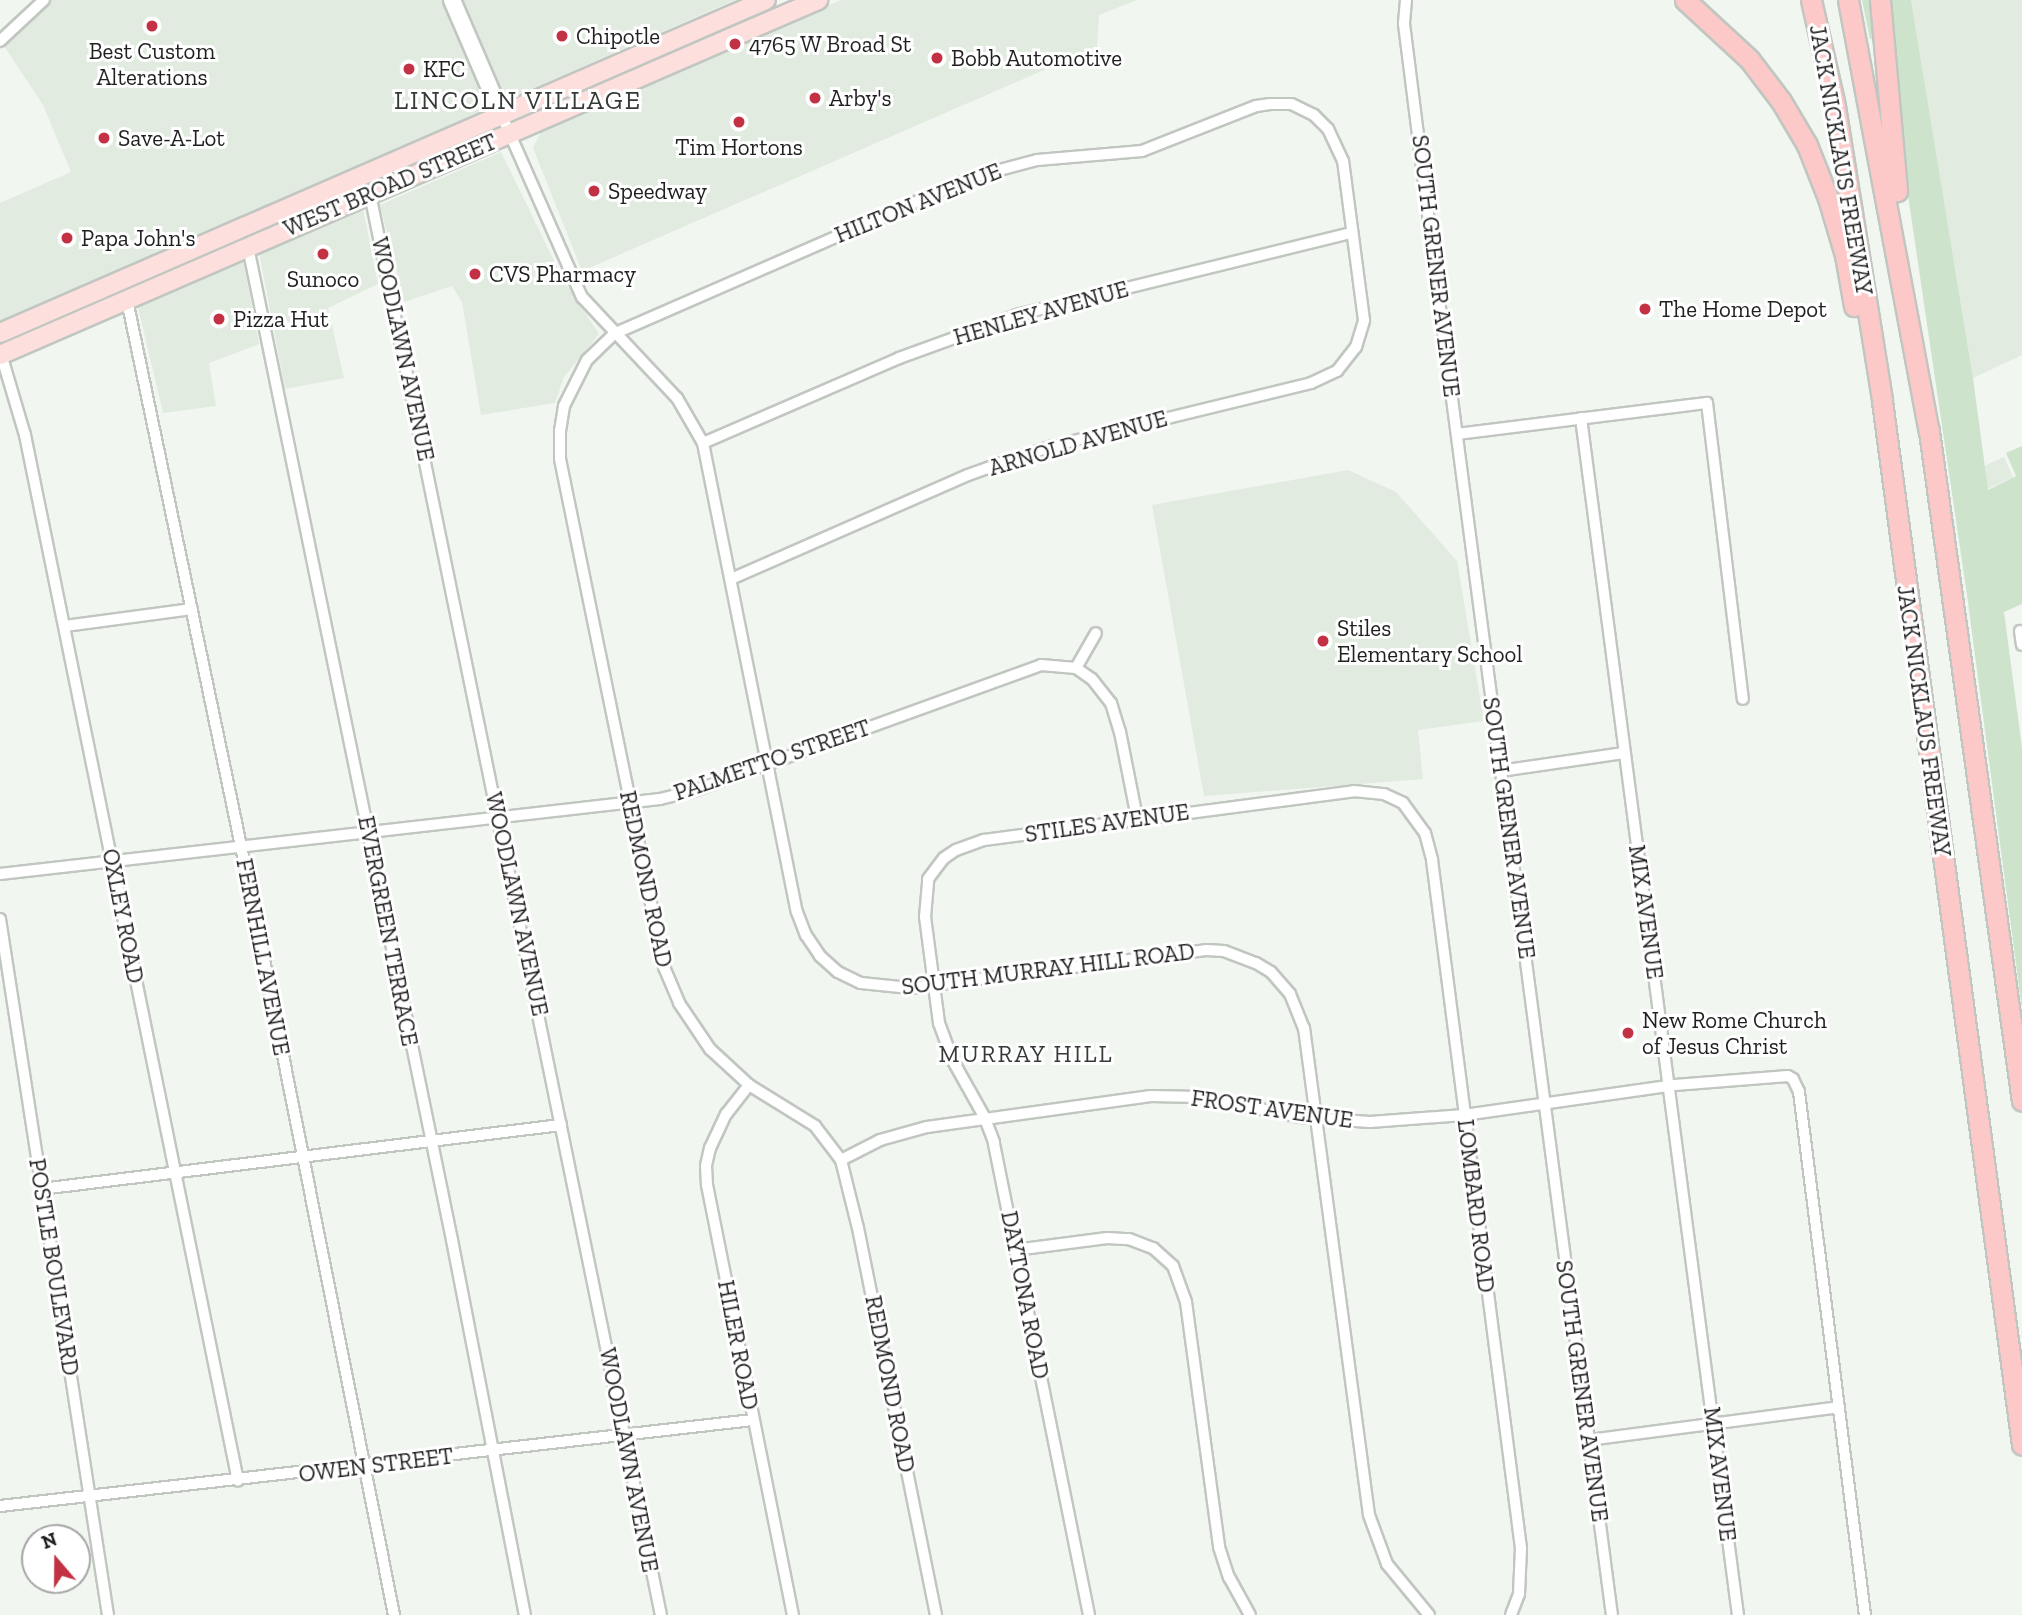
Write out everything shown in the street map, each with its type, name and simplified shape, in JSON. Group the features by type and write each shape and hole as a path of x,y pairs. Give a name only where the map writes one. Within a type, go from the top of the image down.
{"highway":[{"path":"1685,0 1749,59 1781,101 1807,145 1828,198 1845,255 1907,594"},
{"name":"JACK NICKLAUS FREEWAY","path":"1811,0 1835,106 1856,238 2022,1445"},
{"name":"JACK NICKLAUS FREEWAY","path":"1848,0 1929,431 2022,1101"},
{"path":"1880,0 1894,168 1929,431"}],"main road":[{"name":"WEST BROAD STREET","path":"2,343 257,222 766,0"},
{"path":"765,23 771,14 794,0"},
{"name":"WEST BROAD STREET","path":"2,343 127,300 818,0"},
{"path":"127,300 139,285 244,237 257,222"}],"street":[{"path":"0,41 44,0"},
{"path":"452,0 502,116"},
{"name":"SOUTH GRENER AVENUE","path":"1406,0 1404,24 1612,1615"},
{"name":"HILTON AVENUE","path":"614,334 996,169 1040,160 1142,151 1256,106 1286,104 1314,114 1328,129 1342,154 1352,233"},
{"name":"SOUTH MURRAY HILL ROAD","path":"502,116 574,284 589,307 677,398 703,443 797,912 806,935 820,956 838,972 861,983 883,988 1206,950 1240,956 1271,972 1295,1003 1304,1028 1369,1515 1387,1564 1429,1615"},
{"name":"WOODLAWN AVENUE","path":"370,194 660,1615"},
{"name":"ARNOLD AVENUE","path":"731,579 979,471 1053,446 1311,383 1336,371 1351,355 1360,339 1364,320 1352,233"},
{"name":"HENLEY AVENUE","path":"703,443 898,358 994,322 1352,233"},
{"name":"EVERGREEN TERRACE","path":"248,247 526,1615"},
{"name":"FERNHILL AVENUE","path":"127,300 241,848 394,1615"},
{"name":"REDMOND ROAD","path":"614,334 587,360 571,389 562,413 559,446 658,946 671,986 702,1040 749,1085 815,1126 841,1160 858,1228 936,1615"},
{"name":"OXLEY ROAD","path":"2,343 25,435 65,626 238,1481"},
{"path":"1457,435 1707,403 1743,699"},
{"name":"MIX AVENUE","path":"1581,418 1738,1615"},
{"path":"65,626 192,609"},
{"path":"2020,631 2022,645"},
{"path":"1096,633 1076,668 1092,679 1111,703 1120,732 1137,818"},
{"name":"PALMETTO STREET","path":"0,874 629,803 679,795 1026,668 1057,664 1076,668"},
{"path":"1500,771 1624,753"},
{"name":"STILES AVENUE","path":"933,984 925,892 928,879 944,859 970,843 1137,818 1354,791 1384,794 1403,803"},
{"name":"LOMBARD ROAD","path":"1403,803 1420,822 1432,860 1521,1548 1519,1594 1511,1615"},
{"name":"POSTLE BOULEVARD","path":"0,919 108,1615"},
{"name":"DAYTONA ROAD","path":"933,984 945,1045 985,1118 993,1142 1089,1615"},
{"name":"FROST AVENUE","path":"841,1160 903,1132 1117,1099 1175,1096 1316,1119 1370,1122 1464,1115 1670,1086 1783,1076 1793,1079 1799,1092 1839,1407"},
{"name":"HILER ROAD","path":"749,1085 726,1114 706,1166 707,1185 793,1615"},
{"path":"41,1189 303,1158 430,1139 561,1125"},
{"path":"1015,1250 1107,1238 1129,1239 1153,1248 1173,1266 1186,1301 1219,1547 1229,1577 1250,1615"},
{"path":"1589,1440 1839,1407 1865,1615"},
{"name":"OWEN STREET","path":"0,1506 494,1452 752,1420"}],"shaded area":[{"path":"44,0 735,0 538,86 362,168 0,325 0,203 71,172 43,105 0,40"},
{"path":"841,0 1137,0 1099,15 1097,47 582,271 533,148 542,129"},
{"path":"1911,0 2022,0 2022,355 1973,378"},
{"path":"501,152 563,279 599,334 564,377 555,403 481,415 462,302 452,286 404,302 380,205"},
{"path":"363,209 378,284 328,308 344,378 285,389 259,252"},
{"path":"243,259 259,344 209,363 216,406 163,413 137,303"},
{"path":"2004,457 2013,477 1987,489 1984,466"},
{"name":"Stiles Elementary School","path":"1348,470 1396,492 1457,561 1484,721 1418,730 1423,779 1204,796 1152,505"}],"green space":[{"path":"1862,0 1870,0 1874,38 1870,39"},
{"path":"1884,0 1911,0 1973,378 1988,490 2016,476 2006,453 2022,446 2022,604 2004,612 2022,748 2022,1009 1967,595 1892,87"}],"place":[{"name":"Best Custom Alterations","path":"152,26"},
{"name":"Chipotle","path":"562,36"},
{"name":"4765 W Broad St","path":"735,44"},
{"name":"Bobb Automotive","path":"937,58"},
{"name":"KFC","path":"409,69"},
{"name":"Arby's","path":"815,98"},
{"name":"Tim Hortons","path":"739,122"},
{"name":"Save-A-Lot","path":"104,138"},
{"name":"Speedway","path":"594,191"},
{"name":"Papa John's","path":"67,238"},
{"name":"Sunoco","path":"323,254"},
{"name":"CVS Pharmacy","path":"475,274"},
{"name":"The Home Depot","path":"1645,309"},
{"name":"Pizza Hut","path":"219,319"},
{"name":"Stiles Elementary School","path":"1323,641"},
{"name":"New Rome Church of Jesus Christ","path":"1628,1033"}],"district":[{"name":"LINCOLN VILLAGE","path":"518,101"},
{"name":"MURRAY HILL","path":"1026,1054"}]}
